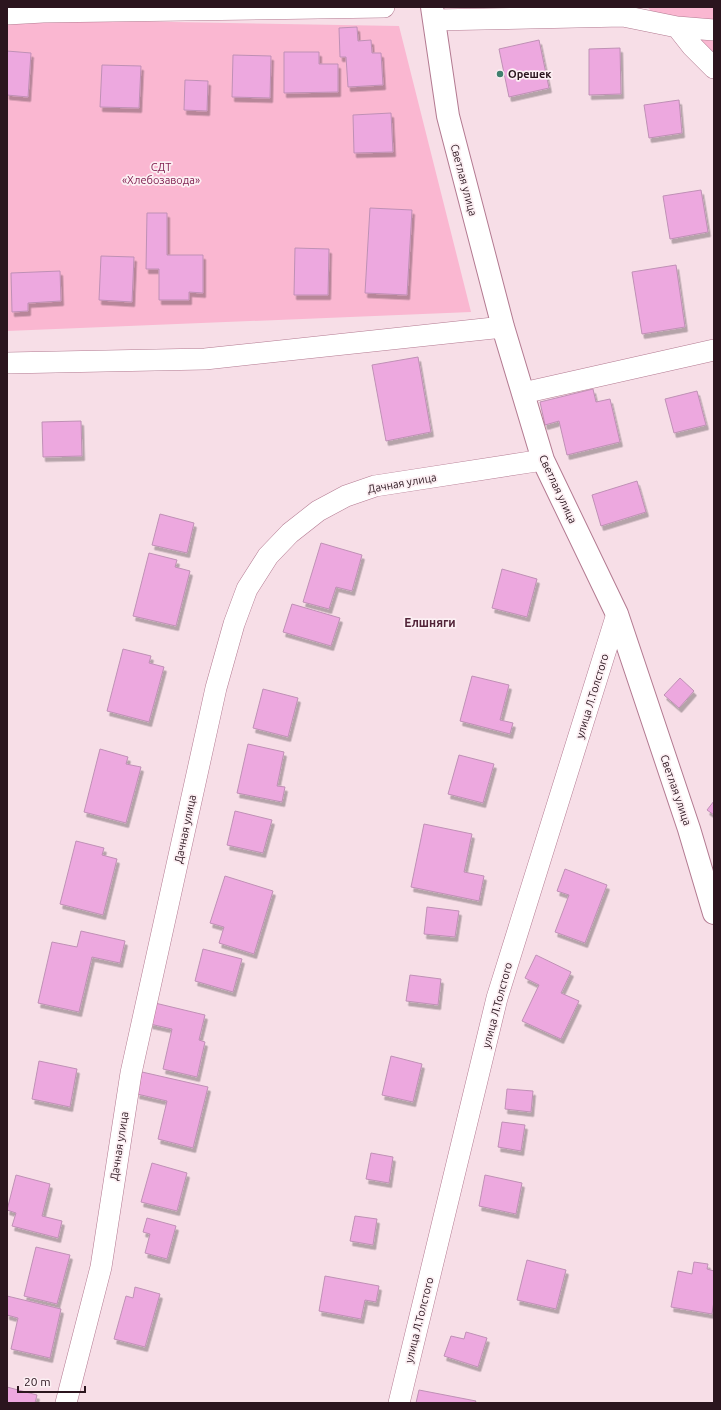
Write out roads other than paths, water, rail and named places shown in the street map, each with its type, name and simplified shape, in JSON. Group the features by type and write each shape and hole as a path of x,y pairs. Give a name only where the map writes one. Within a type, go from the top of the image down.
{"street":[{"path":"7,14 384,7"},
{"path":"433,14 623,16 677,27 714,30"},
{"name":"Светлая улица","path":"433,14 448,116 503,327 543,460 617,614 689,829 714,913"},
{"path":"677,27 692,46 714,68"},
{"path":"7,363 204,359 503,327"},
{"path":"523,393 714,350"},
{"name":"Дачная улица","path":"66,1403 101,1267 131,1073 212,704 234,624 247,589 268,556 290,533 318,511 346,496 375,486 543,460"},
{"name":"улица Л.Толстого","path":"399,1403 497,998 617,614"}],"place":[{"name":"Орешек","path":"500,74"}],"district":[{"name":"Елшняги","path":"430,622"}],"park label":[{"name":"СДТ «Хлебозавода»","path":"161,173"}]}
